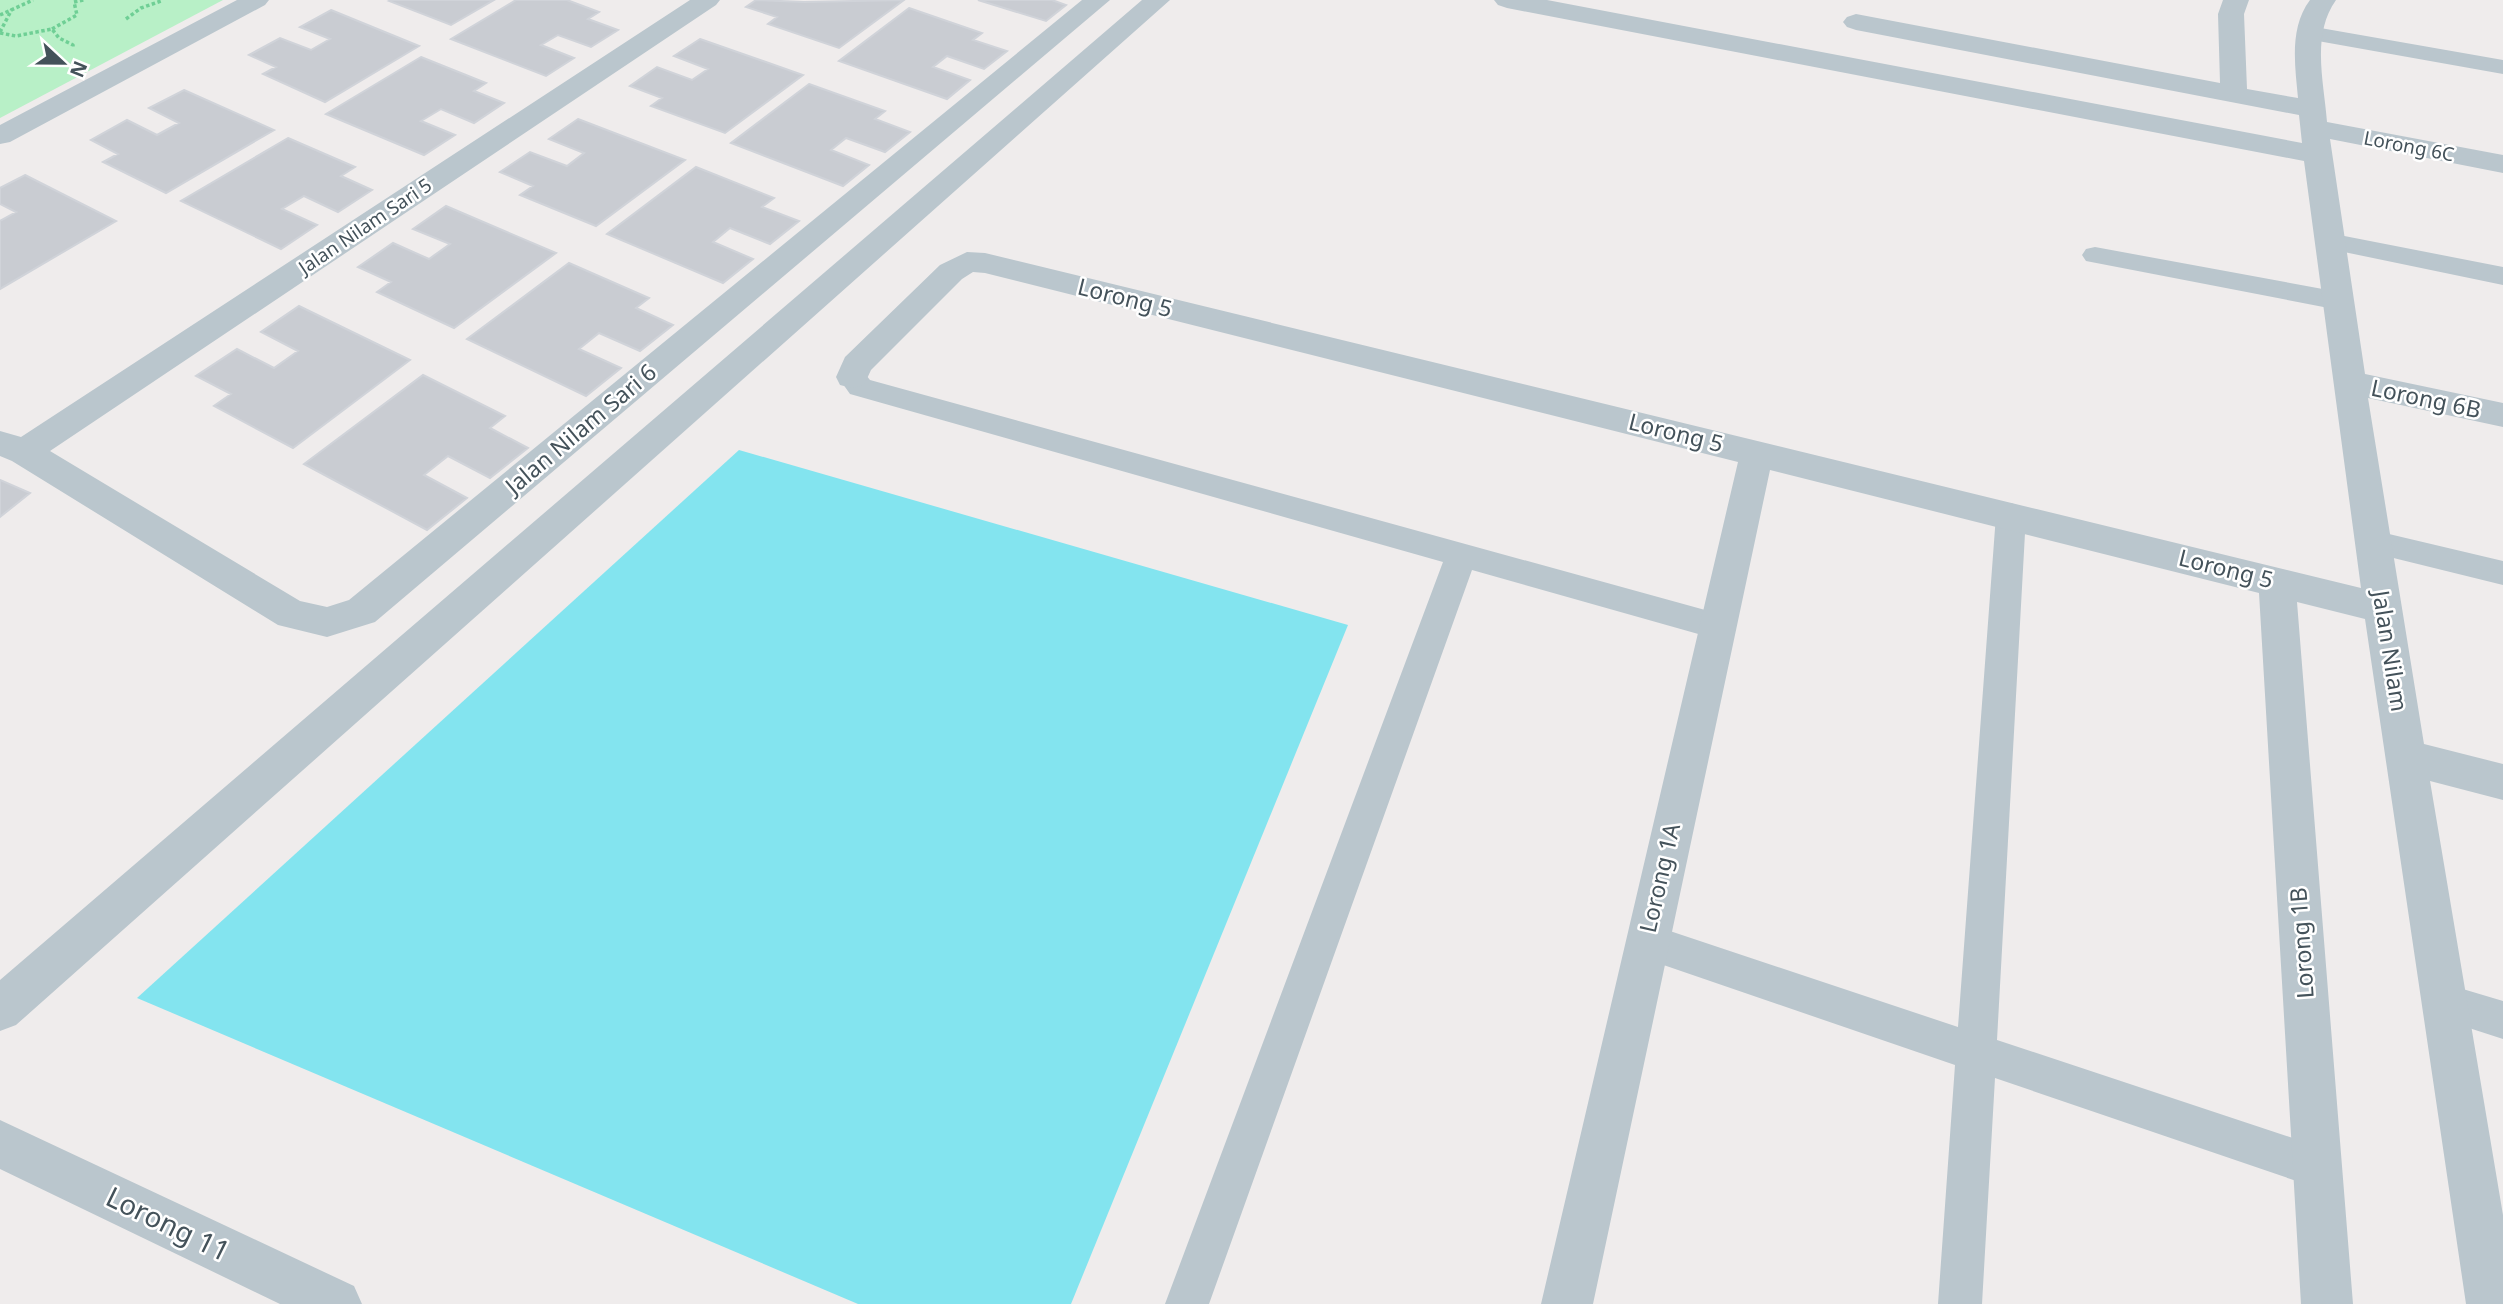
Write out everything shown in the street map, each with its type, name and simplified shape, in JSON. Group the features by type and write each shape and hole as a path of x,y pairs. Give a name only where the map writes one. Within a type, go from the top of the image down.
{"street":[{"path":"0,136 256,0"},
{"name":"Jalan Nilam Sari 5","path":"12,448 706,0"},
{"name":"Jalan Nilam Sari 6","path":"12,448 291,614 327,622 362,611 1097,0"},
{"path":"0,1009 1157,0"},
{"path":"1507,0 1847,65 2315,131"},
{"path":"2230,1 2234,94"},
{"path":"1847,65 1859,11 2234,94 2315,131"},
{"name":"Jalan Nilam","path":"2316,17 2315,131 2329,241 2372,542 2492,1304"},
{"name":"Lorong 6C","path":"2315,131 2503,164"},
{"name":"Lorong 5","path":"852,377 857,365 951,272 967,262 998,267 2384,609"},
{"name":"Lorong 6B","path":"2349,382 2503,415"},
{"name":"Lorong 1A","path":"1567,1304 1716,626 1757,453"},
{"name":"Lorong 1B","path":"2277,582 2327,1304"},
{"path":"2406,757 2503,782"},
{"name":"Lorong 11","path":"0,1144 336,1304"}],"lane":[{"path":"2316,17 2503,67"},
{"path":"2329,241 2503,276"},
{"path":"2095,255 2339,301"},
{"path":"852,377 860,387 1716,626"},
{"path":"1960,1304 2011,516"},
{"path":"2372,542 2503,573"},
{"path":"1187,1304 1461,556"},
{"path":"1646,941 2317,1167"},
{"path":"2446,1003 2503,1020"}],"path":[{"path":"0,15 33,0"},
{"path":"12,8 0,33 16,36 52,29 77,15 74,1 84,0"},
{"path":"0,9 12,8"},
{"path":"52,29 60,38 73,45 73,57"}],"green space":[{"path":"0,0 223,0 0,118"}],"water":[{"path":"739,450 1348,625 1071,1304 858,1304 137,998"}],"building":[{"path":"494,0 451,25 389,1"},
{"path":"516,0 567,0 599,12 588,19 618,30 591,47 558,35 541,45 574,58 546,76 451,39"},
{"path":"756,0 904,0 839,48 768,24 777,17 746,7"},
{"path":"978,0 1052,0 1066,5 1046,21"},
{"path":"909,8 982,33 973,40 1007,51 984,69 947,56 933,67 970,80 947,99 839,61"},
{"path":"331,10 419,46 325,102 263,74 276,67 249,55 280,38 311,50 330,39 300,27"},
{"path":"700,39 803,75 725,133 651,106 662,98 630,86 657,67 692,80 708,69 674,56"},
{"path":"421,57 486,83 474,91 504,103 474,123 441,109 421,121 455,135 424,155 326,114"},
{"path":"809,84 885,111 875,119 910,132 885,152 846,138 831,150 869,165 843,186 731,143"},
{"path":"184,90 274,130 166,193 103,162 118,154 91,140 127,120 157,135 179,123 149,108"},
{"path":"578,119 685,160 596,226 520,195 533,186 500,172 530,152 567,166 584,153 549,139"},
{"path":"288,138 355,167 341,176 372,190 338,212 304,196 282,209 317,225 281,249 181,201"},
{"path":"696,167 774,198 762,207 799,221 770,244 730,228 713,242 753,259 723,283 607,234"},
{"path":"25,175 116,221 0,289 0,221 16,212 0,204 0,188"},
{"path":"446,206 556,253 454,328 377,292 391,282 358,267 393,243 429,259 450,244 413,229"},
{"path":"569,263 649,298 636,308 673,325 640,351 599,333 579,349 621,368 586,396 467,339"},
{"path":"299,306 410,360 293,448 214,406 231,394 196,376 237,349 274,368 298,351 261,332"},
{"path":"423,375 505,416 490,428 528,448 490,478 448,456 424,475 467,498 427,530 304,464"},
{"path":"0,480 30,493 0,517"}]}
